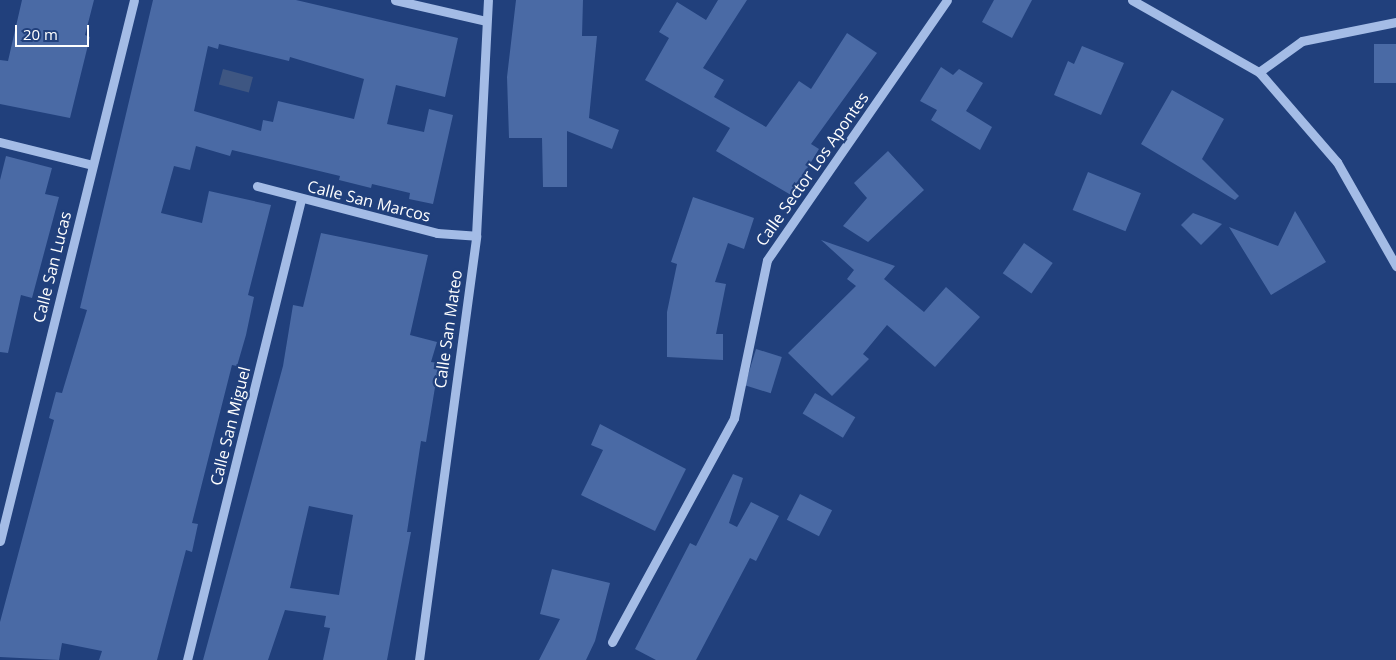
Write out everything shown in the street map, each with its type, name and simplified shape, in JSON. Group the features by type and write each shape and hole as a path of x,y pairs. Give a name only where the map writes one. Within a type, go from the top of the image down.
{"street":[{"name":"Calle San Lucas","path":"0,542 134,0"},
{"path":"395,0 486,21"},
{"name":"Calle San Mateo","path":"419,660 476,236 488,0"},
{"name":"Calle Sector Los Apontes","path":"612,642 734,418 767,260 947,0"},
{"path":"1132,0 1259,72 1337,162 1396,266"},
{"path":"1259,72 1302,41 1396,22"},
{"path":"0,142 92,165"},
{"name":"Calle San Marcos","path":"257,186 301,200 437,233 476,236"},
{"name":"Calle San Miguel","path":"187,660 301,200"}],"water":[{"path":"223,69 253,77 249,92 219,84"}],"building":[{"path":"22,0 94,0 85,35 90,37 70,118 0,104 0,60 8,61"},
{"path":"153,0 296,0 458,38 445,97 396,85 387,124 424,132 429,109 453,115 433,204 409,199 410,193 372,184 371,188 339,180 340,176 232,150 230,156 196,146 190,170 174,166 161,213 202,223 209,191 271,205 248,295 254,297 246,335 237,366 232,365 192,523 198,524 192,552 186,550 157,660 99,660 102,651 62,643 59,660 0,657 0,622 54,420 49,418 56,392 62,393 87,310 80,308","holes":["219,44 289,61 290,57 364,79 354,119 278,101 273,122 263,120 261,131 194,111 208,46 218,49"]},
{"path":"516,0 583,0 582,36 597,36 589,118 619,130 612,149 567,131 567,187 543,187 542,138 509,138 507,77"},
{"path":"718,0 747,0 703,68 724,80 714,97 766,127 799,81 811,89 847,33 877,53 811,144 819,149 791,195 716,151 730,128 645,80 669,38 659,32 677,2 706,20"},
{"path":"994,0 1032,0 1012,38 982,22"},
{"path":"1374,44 1396,44 1396,83 1374,83"},
{"path":"1082,46 1124,63 1101,115 1054,95 1068,61 1074,64"},
{"path":"941,67 953,75 959,69 983,83 966,111 992,127 980,150 931,120 937,110 920,101"},
{"path":"1172,90 1224,119 1202,159 1239,196 1235,200 1141,144"},
{"path":"888,151 924,190 868,242 843,226 867,198 854,183"},
{"path":"6,156 52,168 45,194 59,197 32,298 21,295 8,353 0,352 0,180"},
{"path":"1088,172 1141,193 1125,231 1073,210"},
{"path":"693,197 754,218 744,249 728,243 715,282 726,284 716,334 723,334 723,360 667,357 667,312 677,264 671,262"},
{"path":"1295,211 1326,262 1271,295 1229,227 1278,246"},
{"path":"1193,213 1222,224 1201,245 1181,225"},
{"path":"321,233 428,255 410,335 437,342 431,362 439,363 426,442 421,441 407,532 411,532 387,660 323,660 330,628 324,627 326,616 285,610 268,660 203,660 283,366 293,305 303,307","holes":["309,506 353,515 339,595 290,588"]},
{"path":"821,240 895,266 884,279 924,312 946,287 980,317 935,367 887,325 863,354 869,359 832,396 788,353 856,286 847,279 854,270"},
{"path":"1024,243 1053,263 1031,293 1003,273"},
{"path":"756,349 782,357 771,393 745,385"},
{"path":"815,393 855,417 843,438 803,414"},
{"path":"600,424 686,469 655,531 581,495 603,450 591,445"},
{"path":"733,474 743,478 729,523 737,527 751,502 779,516 756,561 750,558 696,660 656,660 635,649 690,543 696,546"},
{"path":"800,494 832,510 819,536 787,520"},
{"path":"552,569 610,583 595,641 586,660 539,660 560,619 540,614"}]}
